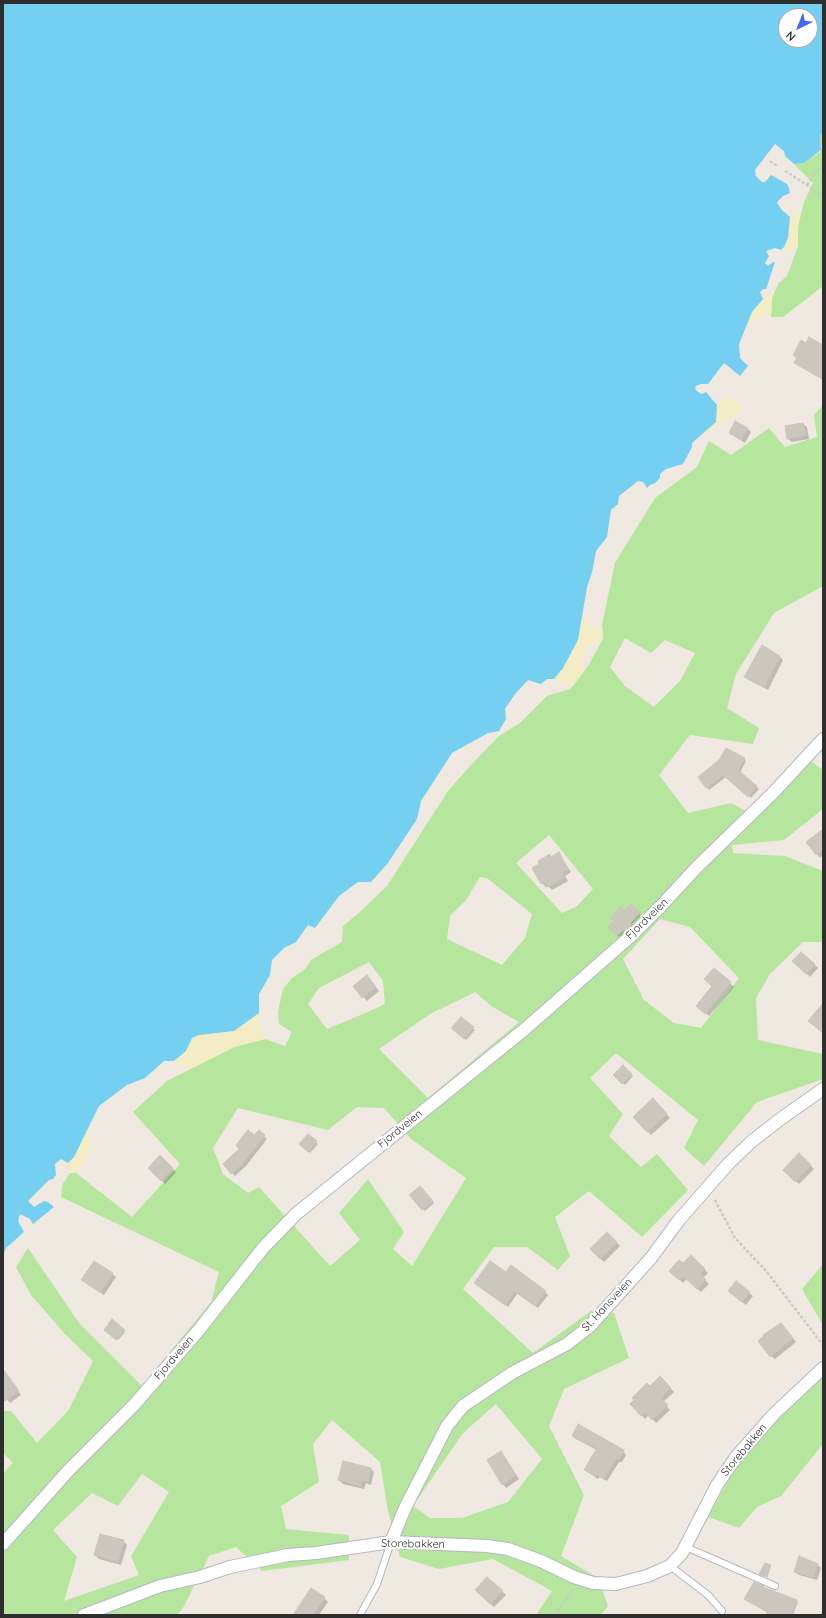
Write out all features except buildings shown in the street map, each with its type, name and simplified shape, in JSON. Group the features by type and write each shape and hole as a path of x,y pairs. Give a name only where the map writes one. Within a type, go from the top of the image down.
{"street":[{"name":"Fjordveien","path":"3,1544 68,1471 134,1405 198,1331 263,1248 296,1214 525,1029 632,934 662,906 696,868 773,792 823,738"},
{"name":"St. Hansveien","path":"391,1542 405,1508 447,1426 463,1406 512,1373 567,1344 590,1326 651,1258 679,1220 705,1189 750,1142 823,1089"},
{"name":"Storebakken","path":"84,1615 160,1586 200,1577 230,1567 288,1556 391,1542 487,1546 508,1549 519,1552 582,1580 593,1583 606,1584 622,1582 647,1576 670,1566 682,1553 717,1485 736,1457 774,1414 823,1368"}],"lane":[{"path":"360,1615 377,1584 391,1542"},
{"path":"686,1547 775,1586"},
{"path":"670,1566 708,1595 722,1611"}],"path":[{"path":"770,161 777,166"},
{"path":"807,185 818,169 823,166"},
{"path":"785,171 807,185 823,198"},
{"path":"705,1189 713,1196 735,1238 767,1272 823,1344"},
{"path":"554,1615 582,1580"}],"green space":[{"path":"823,133 823,286 783,317 771,317 772,298 779,283 787,276 798,246 798,226 804,202 813,183 794,164 804,163 820,152 822,147 820,136"},
{"path":"823,405 823,586 774,613 736,674 727,708 759,728 753,744 690,735 659,775 688,813 731,803 755,816 811,761 823,770 823,809 784,840 732,845 733,853 785,856 823,871 823,942 803,942 770,974 756,998 758,1040 823,1054 823,1079 757,1102 704,1166 684,1148 698,1120 616,1053 590,1078 623,1114 609,1136 641,1167 657,1154 688,1190 642,1237 589,1191 555,1217 570,1256 558,1270 527,1247 494,1247 463,1289 533,1353 591,1311 614,1313 629,1358 564,1389 549,1426 584,1495 561,1556 598,1578 608,1606 601,1615 536,1615 552,1591 493,1559 439,1569 400,1557 388,1511 380,1462 332,1420 313,1444 319,1482 281,1506 286,1529 349,1535 349,1560 262,1571 236,1547 209,1556 183,1608 177,1615 3,1615 3,1473 13,1463 3,1453 3,1411 11,1411 37,1443 68,1411 93,1361 64,1333 31,1295 16,1267 28,1248 79,1323 142,1386 211,1302 219,1272 61,1197 62,1185 70,1173 76,1173 132,1217 180,1164 133,1112 167,1081 234,1047 265,1039 285,1046 292,1032 279,1024 278,1012 283,989 292,978 305,969 311,960 342,942 343,926 387,886 448,791 470,766 499,736 520,723 547,696 570,689 588,666 603,639 602,625 615,563 655,498 697,467 709,441 731,455 769,428 785,447 817,437 814,415","holes":["625,638 651,653 665,640 695,653 680,681 654,707 625,686 610,667","549,835 593,889 576,907 562,913 516,863","480,877 487,878 532,914 525,938 502,965 447,939 450,916 466,900","660,919 690,927 739,978 701,1028 674,1023 644,1000 623,959","369,962 383,981 385,1004 327,1029 308,1004 319,988","475,992 491,1006 519,1022 428,1098 379,1049 430,1014","357,1107 384,1108 411,1139 466,1178 412,1266 393,1249 404,1232 368,1179 339,1213 360,1240 330,1266 259,1187 248,1193 223,1174 213,1148 238,1108 328,1130","496,1404 542,1459 508,1502 462,1518 430,1518 413,1506 463,1433","142,1474 169,1492 131,1556 139,1575 64,1601 77,1557 53,1530 92,1493 118,1506"]},
{"path":"823,1264 823,1325 802,1289"},
{"path":"823,1377 823,1444 781,1496 757,1507 739,1528 708,1517 740,1459 781,1412"}],"sand":[{"path":"792,213 801,214 798,226 798,246 791,250 781,250 788,238 790,218 788,216"},
{"path":"774,293 772,298 771,317 760,317 745,329 752,312 763,299 761,296 765,297"},
{"path":"727,395 743,406 738,414 721,423 708,433 704,432 713,425 717,414 717,405 723,401"},
{"path":"583,613 590,627 593,629 602,625 603,639 588,647 581,662 585,670 573,686 554,679 563,668 578,640"},
{"path":"259,1013 259,1023 265,1039 234,1047 191,1069 174,1061 186,1051 192,1038 199,1035 234,1031"},
{"path":"89,1125 90,1152 76,1173 70,1173 68,1163 74,1157"}],"water":[{"path":"3,3 823,3 823,133 820,136 821,150 804,163 794,164 785,156 784,151 775,144 755,170 756,176 762,182 765,182 771,175 787,184 790,193 783,196 777,203 790,217 788,238 784,247 781,250 775,248 766,251 769,256 765,263 768,266 775,262 766,289 763,289 760,292 763,299 752,312 739,344 740,358 748,366 740,376 724,363 708,384 696,386 695,389 698,392 702,394 706,392 717,405 716,422 692,443 692,447 683,464 666,469 660,474 660,478 655,483 647,488 643,482 638,481 619,496 618,504 611,510 607,537 596,551 592,572 587,587 578,640 563,668 554,679 547,679 541,684 528,680 515,694 505,709 506,719 499,731 488,733 452,753 421,801 417,819 388,863 371,882 358,882 339,896 315,928 308,925 296,942 284,948 272,960 270,975 259,994 259,1013 234,1031 199,1035 192,1038 186,1051 174,1061 164,1061 145,1078 127,1085 99,1106 74,1157 68,1163 61,1159 55,1164 56,1175 28,1201 34,1207 44,1201 48,1202 54,1207 33,1224 30,1219 20,1214 18,1221 24,1232 6,1248 3,1256"}]}
